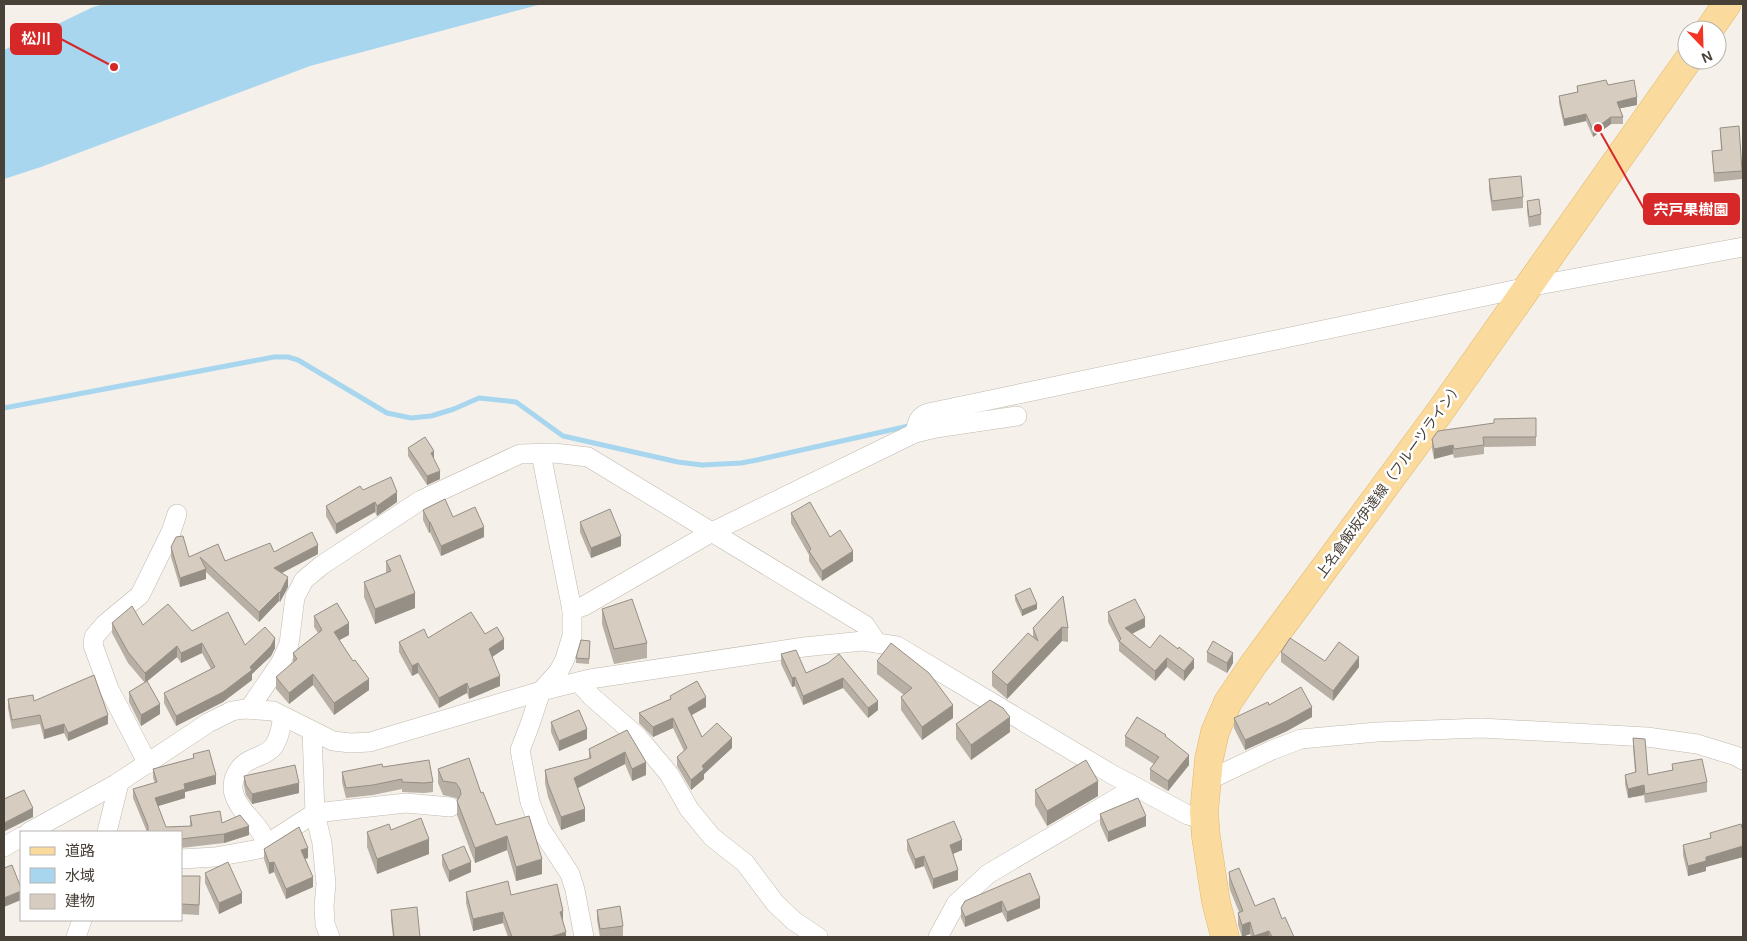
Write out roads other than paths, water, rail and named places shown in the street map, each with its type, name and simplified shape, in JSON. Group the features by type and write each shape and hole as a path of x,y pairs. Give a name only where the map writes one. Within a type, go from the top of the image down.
{"main road":[{"path":"1716,20 1727,4"},
{"name":"上名倉飯坂伊達線（フルーツライン）","path":"1225,937 1212,874 1204,819 1208,759 1215,732 1228,702 1253,665 1439,413 1681,70"}],"street":[{"path":"916,433 921,416 928,413 1528,287 1743,247"},
{"path":"572,610 584,606 712,532 916,433 936,428 1016,416"},
{"path":"249,709 281,662 288,644 295,597 304,580 322,565 422,500 520,454 588,457 865,625 877,643"},
{"path":"541,454 572,610 572,636 559,671 541,691 520,750 530,802 540,828 570,874 576,890 584,937"},
{"path":"148,764 110,689 92,645 94,637 105,624 140,595 171,532 177,514"},
{"path":"31,831 119,782 208,723 232,712 249,709 273,711 333,741 351,743 370,742 541,691 579,682 804,647 863,641 897,646 1136,787 1188,815 1204,819"},
{"path":"579,682 591,696 638,737 669,774 686,803 712,836 745,863 775,903 794,922 818,937"},
{"path":"268,844 258,828 241,810 233,793 232,784 237,770 248,760 264,754 273,747 279,737 283,716"},
{"path":"1206,784 1213,778 1272,750 1301,739 1386,732 1481,728 1647,737 1697,744 1743,760"},
{"path":"312,731 316,813 322,842 326,884 325,924 330,937"},
{"path":"107,831 119,782"},
{"path":"938,937 956,904 988,874 1136,787"},
{"path":"182,859 260,849 316,813 406,803 450,807"},
{"path":"4,846 20,838"},
{"path":"76,937 82,921"}],"water":[{"path":"104,4 542,4 310,66 41,167 4,179 4,50 93,7"}],"waterway":[{"path":"4,408 274,357 288,357 298,360 387,413 411,418 431,416 454,409 479,398 516,402 563,436 678,462 702,465 741,463 757,460 913,425"}],"place":[{"name":"松川","path":"114,67"},
{"name":"宍戸果樹園","path":"1598,128"}]}
